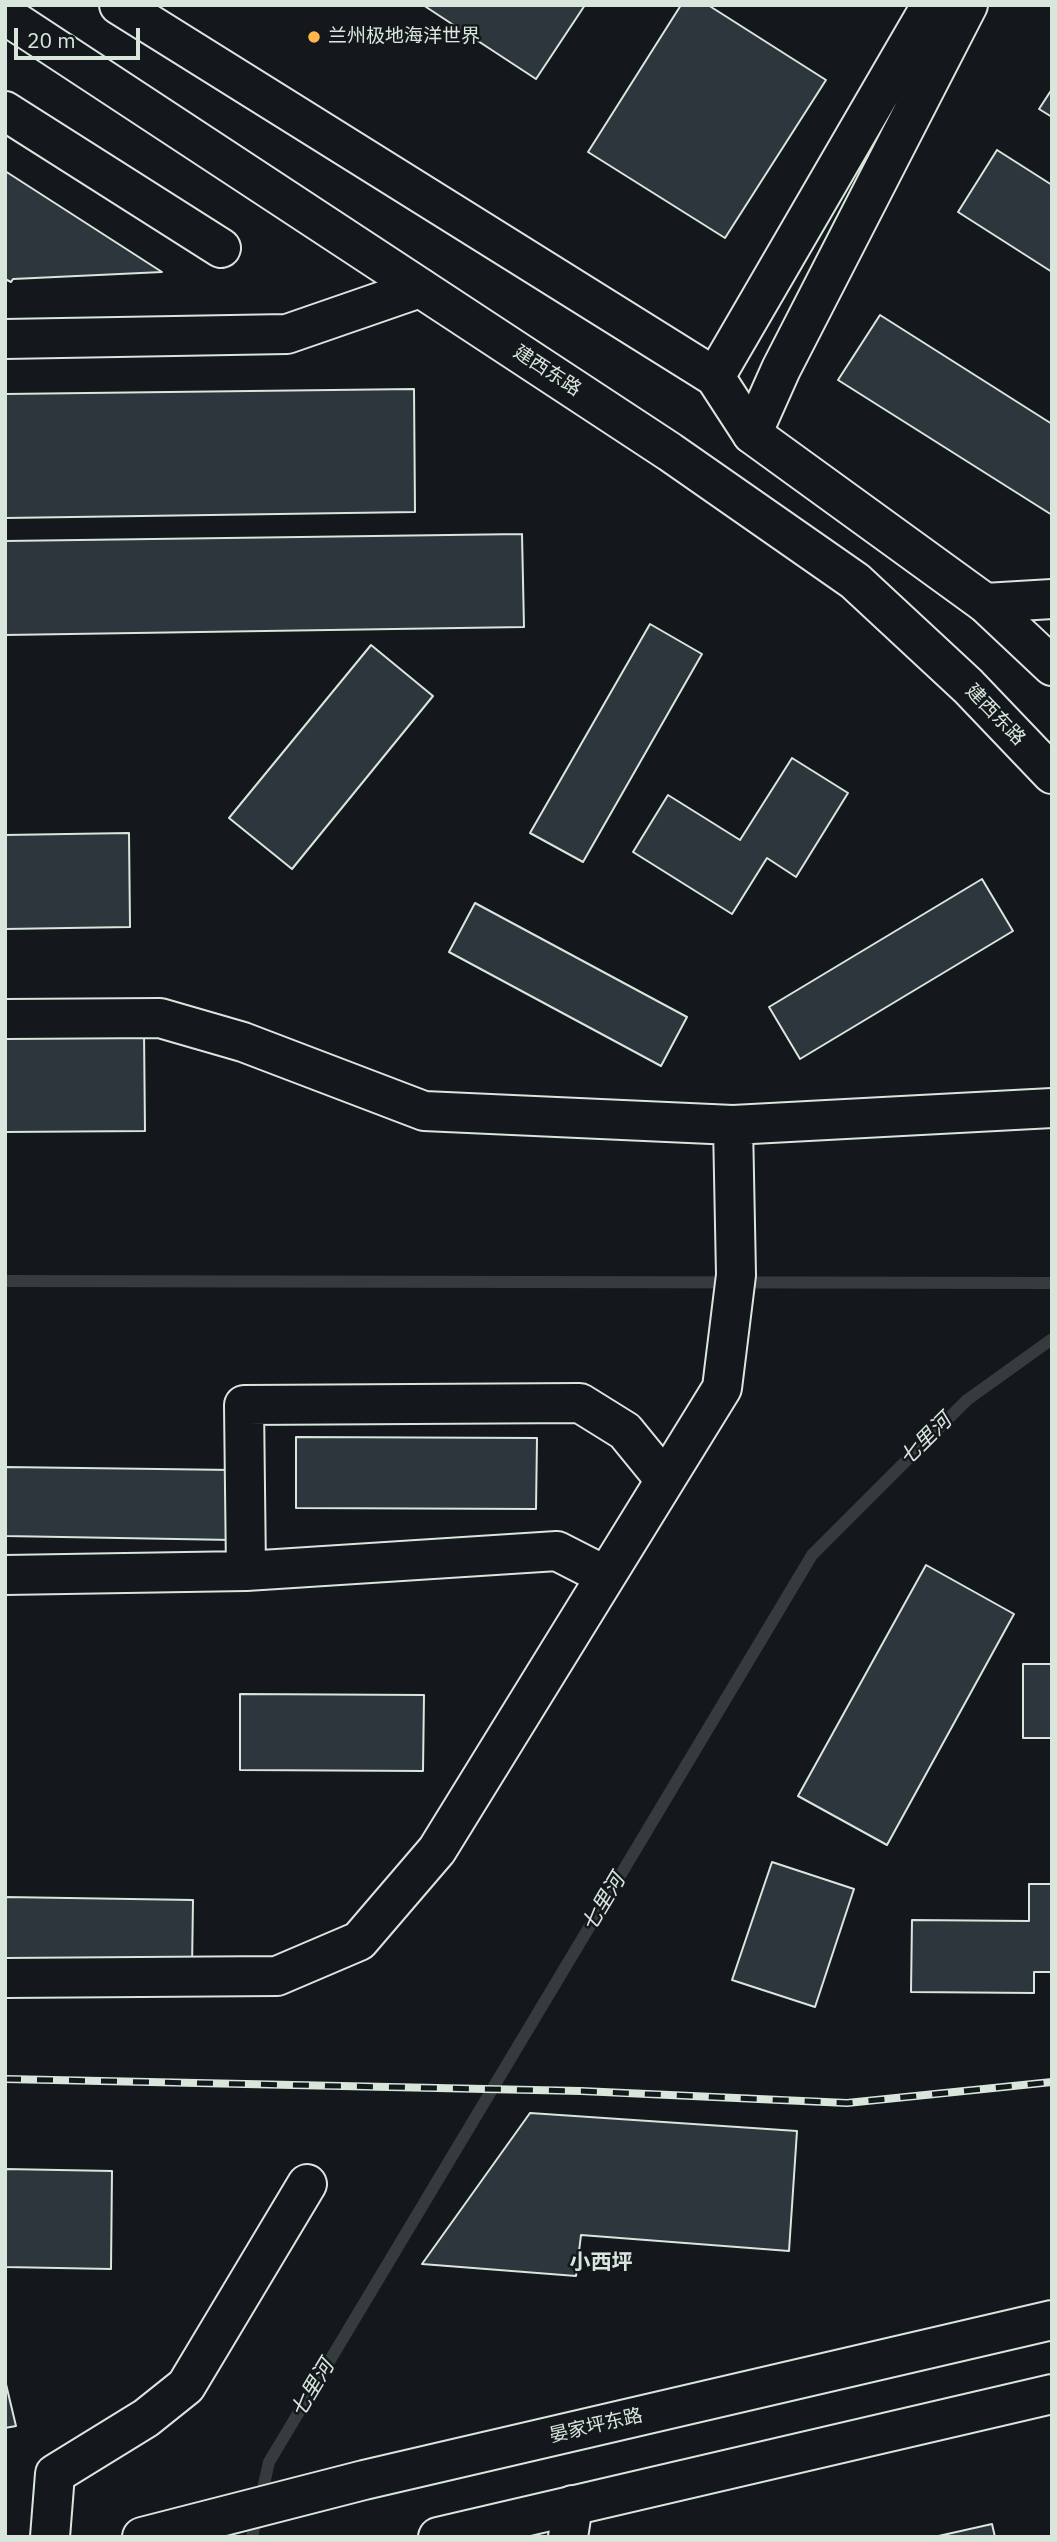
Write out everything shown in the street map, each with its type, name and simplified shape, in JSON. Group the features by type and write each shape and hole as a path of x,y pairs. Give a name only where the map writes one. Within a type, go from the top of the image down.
{"main road":[{"path":"119,5 715,377 752,434 985,603 1052,666"},
{"path":"715,377 926,14 928,5"},
{"path":"752,434 781,369 968,5"},
{"name":"建西东路","path":"5,15 670,452 855,581 968,686 1052,774"},
{"path":"5,111 221,248"},
{"path":"5,339 287,334 420,288"},
{"path":"985,603 1052,598"},
{"path":"5,1019 160,1018 243,1042 424,1111 734,1144 1043,1101"},
{"path":"5,1978 277,1976 359,1941 437,1850 722,1388 736,1275 734,1144"},
{"path":"246,1571 244,1405 580,1404 625,1431 665,1480"},
{"path":"5,1575 246,1571 556,1551 606,1576"},
{"path":"50,2537 55,2474 146,2417 186,2386 307,2184"},
{"name":"晏家坪东路","path":"142,2537 364,2480 1052,2320"},
{"path":"438,2537 571,2521 1052,2394"}],"building":[{"path":"423,5 585,5 536,79"},
{"path":"681,5 708,5 826,80 725,238 588,152"},
{"path":"1052,89 1052,117 1039,109"},
{"path":"997,150 1052,185 1052,272 958,212"},
{"path":"5,171 162,272 13,279 11,282 5,279"},
{"path":"880,315 1052,424 1052,515 838,380"},
{"path":"414,389 415,512 5,518 5,394"},
{"path":"522,534 524,627 5,635 5,541"},
{"path":"650,624 702,654 583,862 530,833"},
{"path":"371,645 433,696 292,869 229,818"},
{"path":"792,758 848,793 796,877 767,858 732,914 633,852 668,795 740,840"},
{"path":"129,833 130,927 5,929 5,835"},
{"path":"982,879 1013,931 800,1059 769,1007"},
{"path":"475,903 687,1017 661,1066 449,952"},
{"path":"144,1031 145,1131 5,1132 5,1033"},
{"path":"296,1437 537,1438 536,1509 296,1508"},
{"path":"5,1467 234,1470 233,1540 5,1536"},
{"path":"926,1565 1014,1614 887,1845 798,1796"},
{"path":"1023,1664 1052,1664 1052,1738 1023,1738"},
{"path":"240,1694 424,1695 423,1771 240,1770"},
{"path":"772,1862 854,1889 815,2007 732,1980"},
{"path":"1029,1884 1052,1884 1052,1972 1034,1972 1034,1993 911,1992 912,1920 1029,1921"},
{"path":"5,1897 193,1900 192,1969 5,1966"},
{"path":"530,2113 797,2131 789,2251 581,2235 576,2276 422,2264"},
{"path":"5,2169 112,2171 111,2269 5,2267"},
{"path":"5,2380 16,2426 5,2428"},
{"path":"992,2524 995,2537 934,2537"}],"waterway":[{"path":"5,1281 1052,1283"},
{"name":"七里河","path":"252,2537 269,2462 812,1555 967,1400 1052,1339"}],"railway":[{"path":"5,2079 581,2091 847,2103 1052,2082"}],"place":[{"name":"兰州极地海洋世界","path":"314,37"}],"district":[{"name":"小西坪","path":"601,2263"}]}
